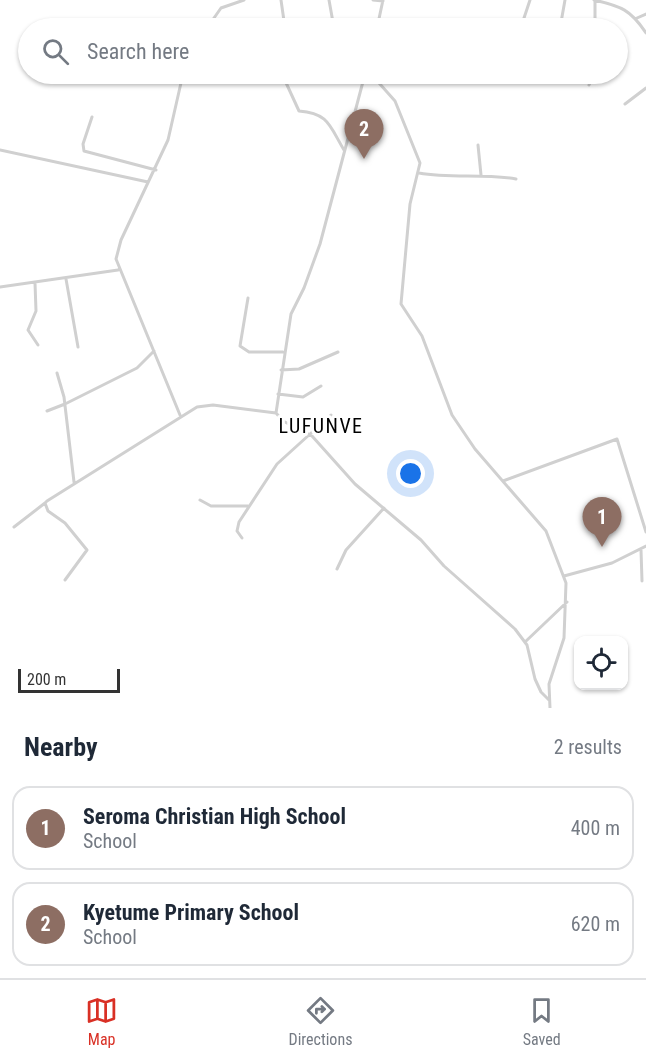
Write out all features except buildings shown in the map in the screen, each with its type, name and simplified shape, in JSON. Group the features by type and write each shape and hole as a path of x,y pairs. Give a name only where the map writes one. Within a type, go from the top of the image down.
{"street":[{"path":"214,18 220,8 244,0"},
{"path":"281,0 284,18"},
{"path":"329,0 332,18"},
{"path":"373,0 383,1 379,18"},
{"path":"524,18 530,0"},
{"path":"562,18 565,0"},
{"path":"595,18 595,0 619,5 636,18 646,33"},
{"path":"636,18 646,14"},
{"path":"180,415 118,270 116,259 121,240 148,182 156,171 173,122 181,84"},
{"path":"287,84 299,111 317,113 329,123 344,150"},
{"path":"276,413 283,352 291,314 304,288 320,244 362,84"},
{"path":"381,84 402,113 418,154 419,172 410,204 401,304 422,336 452,415 475,449 546,531 564,576 567,602 564,638 549,684 550,708"},
{"path":"625,104 646,88"},
{"path":"92,117 84,151 156,171"},
{"path":"478,146 481,175"},
{"path":"0,150 148,182"},
{"path":"419,172 445,177 481,175 516,179"},
{"path":"0,287 118,270"},
{"path":"66,279 78,347"},
{"path":"36,283 36,311 28,330 38,345"},
{"path":"248,298 240,346 249,352 283,352"},
{"path":"46,411 137,368 154,351"},
{"path":"281,370 299,369 338,352"},
{"path":"57,373 65,404 74,482"},
{"path":"278,394 303,397 321,387"},
{"path":"14,527 74,482 196,407 213,405 276,413 283,420 308,434 355,484 421,540 444,566 497,611 525,642 535,680 541,692 549,700"},
{"path":"242,538 237,527 248,506 277,464 331,415"},
{"path":"503,481 616,439 646,532"},
{"path":"200,500 211,506 248,506"},
{"path":"45,503 48,511 65,523 87,550 64,580"},
{"path":"337,569 346,550 384,508"},
{"path":"564,576 612,563 646,546"},
{"path":"641,550 642,580"},
{"path":"525,642 567,602"}],"place":[{"name":"Kyetume Primary School","path":"364,159"},
{"name":"Seroma Christian High School","path":"602,547"}],"district":[{"name":"LUFUNVE","path":"321,426"}]}
